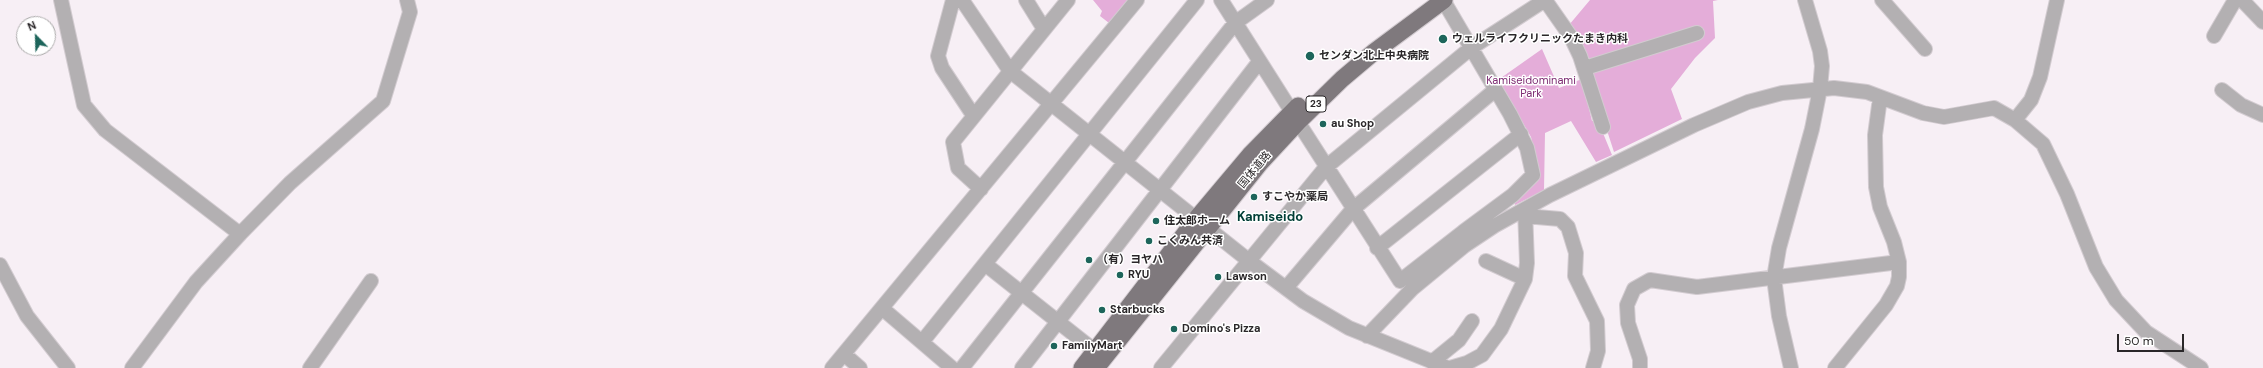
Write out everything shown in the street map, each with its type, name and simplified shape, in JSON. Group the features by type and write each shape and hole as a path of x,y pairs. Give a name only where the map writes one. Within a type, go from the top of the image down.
{"main road":[{"name":"国体道路","path":"1295,117 1366,44 1426,0"},
{"name":"国体道路","path":"1096,368 1250,155 1406,26 1444,0"},
{"name":"国体道路","path":"1082,368 1202,223"}],"street":[{"path":"61,0 84,105 105,130 240,234"},
{"path":"132,368 196,282 240,234 290,183 383,101 410,12 407,0"},
{"path":"953,0 938,56 942,68 973,115"},
{"path":"962,0 1010,71 1248,260 1320,312 1367,336 1432,362 1449,368 1467,363 1482,355 1501,329 1525,279 1527,263 1525,212"},
{"path":"1026,0 1044,29"},
{"path":"981,189 958,168 953,142 973,115 1068,0"},
{"path":"832,368 883,309 1137,0"},
{"path":"922,342 1197,0"},
{"path":"1221,0 1377,248 1400,281 1513,195 1533,175 1527,148 1521,134 1444,0"},
{"path":"962,368 1235,24 1267,0"},
{"path":"1163,367 1248,260 1326,167 1471,48 1545,0 1571,37 1585,68 1603,127"},
{"path":"1791,368 1779,316 1774,278 1779,248 1812,129 1820,89 1822,66 1820,51 1805,0"},
{"path":"1882,0 1925,49"},
{"path":"2015,120 2031,100 2040,77 2056,0"},
{"path":"2214,36 2235,0"},
{"path":"2242,0 2263,22"},
{"path":"1585,68 1697,33"},
{"path":"1022,368 1259,62"},
{"path":"1367,336 1388,312 1439,266 1470,242 1525,212 1730,109 1767,96 1834,88 1867,92 1923,113 1944,117 1994,108 2015,120 2043,144 2067,194 2096,267 2116,300 2146,332 2201,368"},
{"path":"1286,288 1353,209 1495,90"},
{"path":"2222,90 2241,105 2263,115"},
{"path":"1835,368 1893,295 1897,286 1899,262 1894,242 1880,207 1876,187 1875,135 1880,98"},
{"path":"1377,248 1521,134"},
{"path":"1525,212 1560,219 1568,227 1576,253 1575,276 1597,321 1598,351 1594,368"},
{"path":"1486,261 1525,279"},
{"path":"1640,368 1640,359 1628,323 1627,305 1634,289 1650,280 1697,287 1899,262"},
{"path":"985,264 1095,351"},
{"path":"0,265 27,316 68,368"},
{"path":"310,368 371,281"},
{"path":"883,309 952,368"},
{"path":"1432,362 1459,340 1472,321"},
{"path":"844,354 860,368"}],"green space":[{"path":"1093,0 1129,0 1109,23 1100,16 1102,11"},
{"path":"1590,0 1718,0 1713,1 1715,38 1695,58 1671,89 1682,119 1614,152 1587,69 1569,25"},
{"name":"Kamiseidominami Park","path":"1542,49 1559,88 1582,79 1592,121 1598,121 1612,155 1596,162 1571,121 1545,133 1544,190 1515,205 1513,200 1535,154 1531,137 1498,80"}],"place":[{"name":"ウェルライフクリニックたまき内科","path":"1443,39"},
{"name":"センダン北上中央病院","path":"1310,56"},
{"name":"au Shop","path":"1323,124"},
{"name":"すこやか薬局","path":"1254,197"},
{"name":"住太郎ホーム","path":"1156,221"},
{"name":"こくみん共済","path":"1149,241"},
{"name":"（有）ヨヤハ","path":"1089,260"},
{"name":"RYU","path":"1120,275"},
{"name":"Lawson","path":"1218,277"},
{"name":"Starbucks","path":"1102,310"},
{"name":"Domino's Pizza","path":"1174,329"},
{"name":"FamilyMart","path":"1054,346"}],"district":[{"name":"Kamiseido","path":"1270,218"}]}
